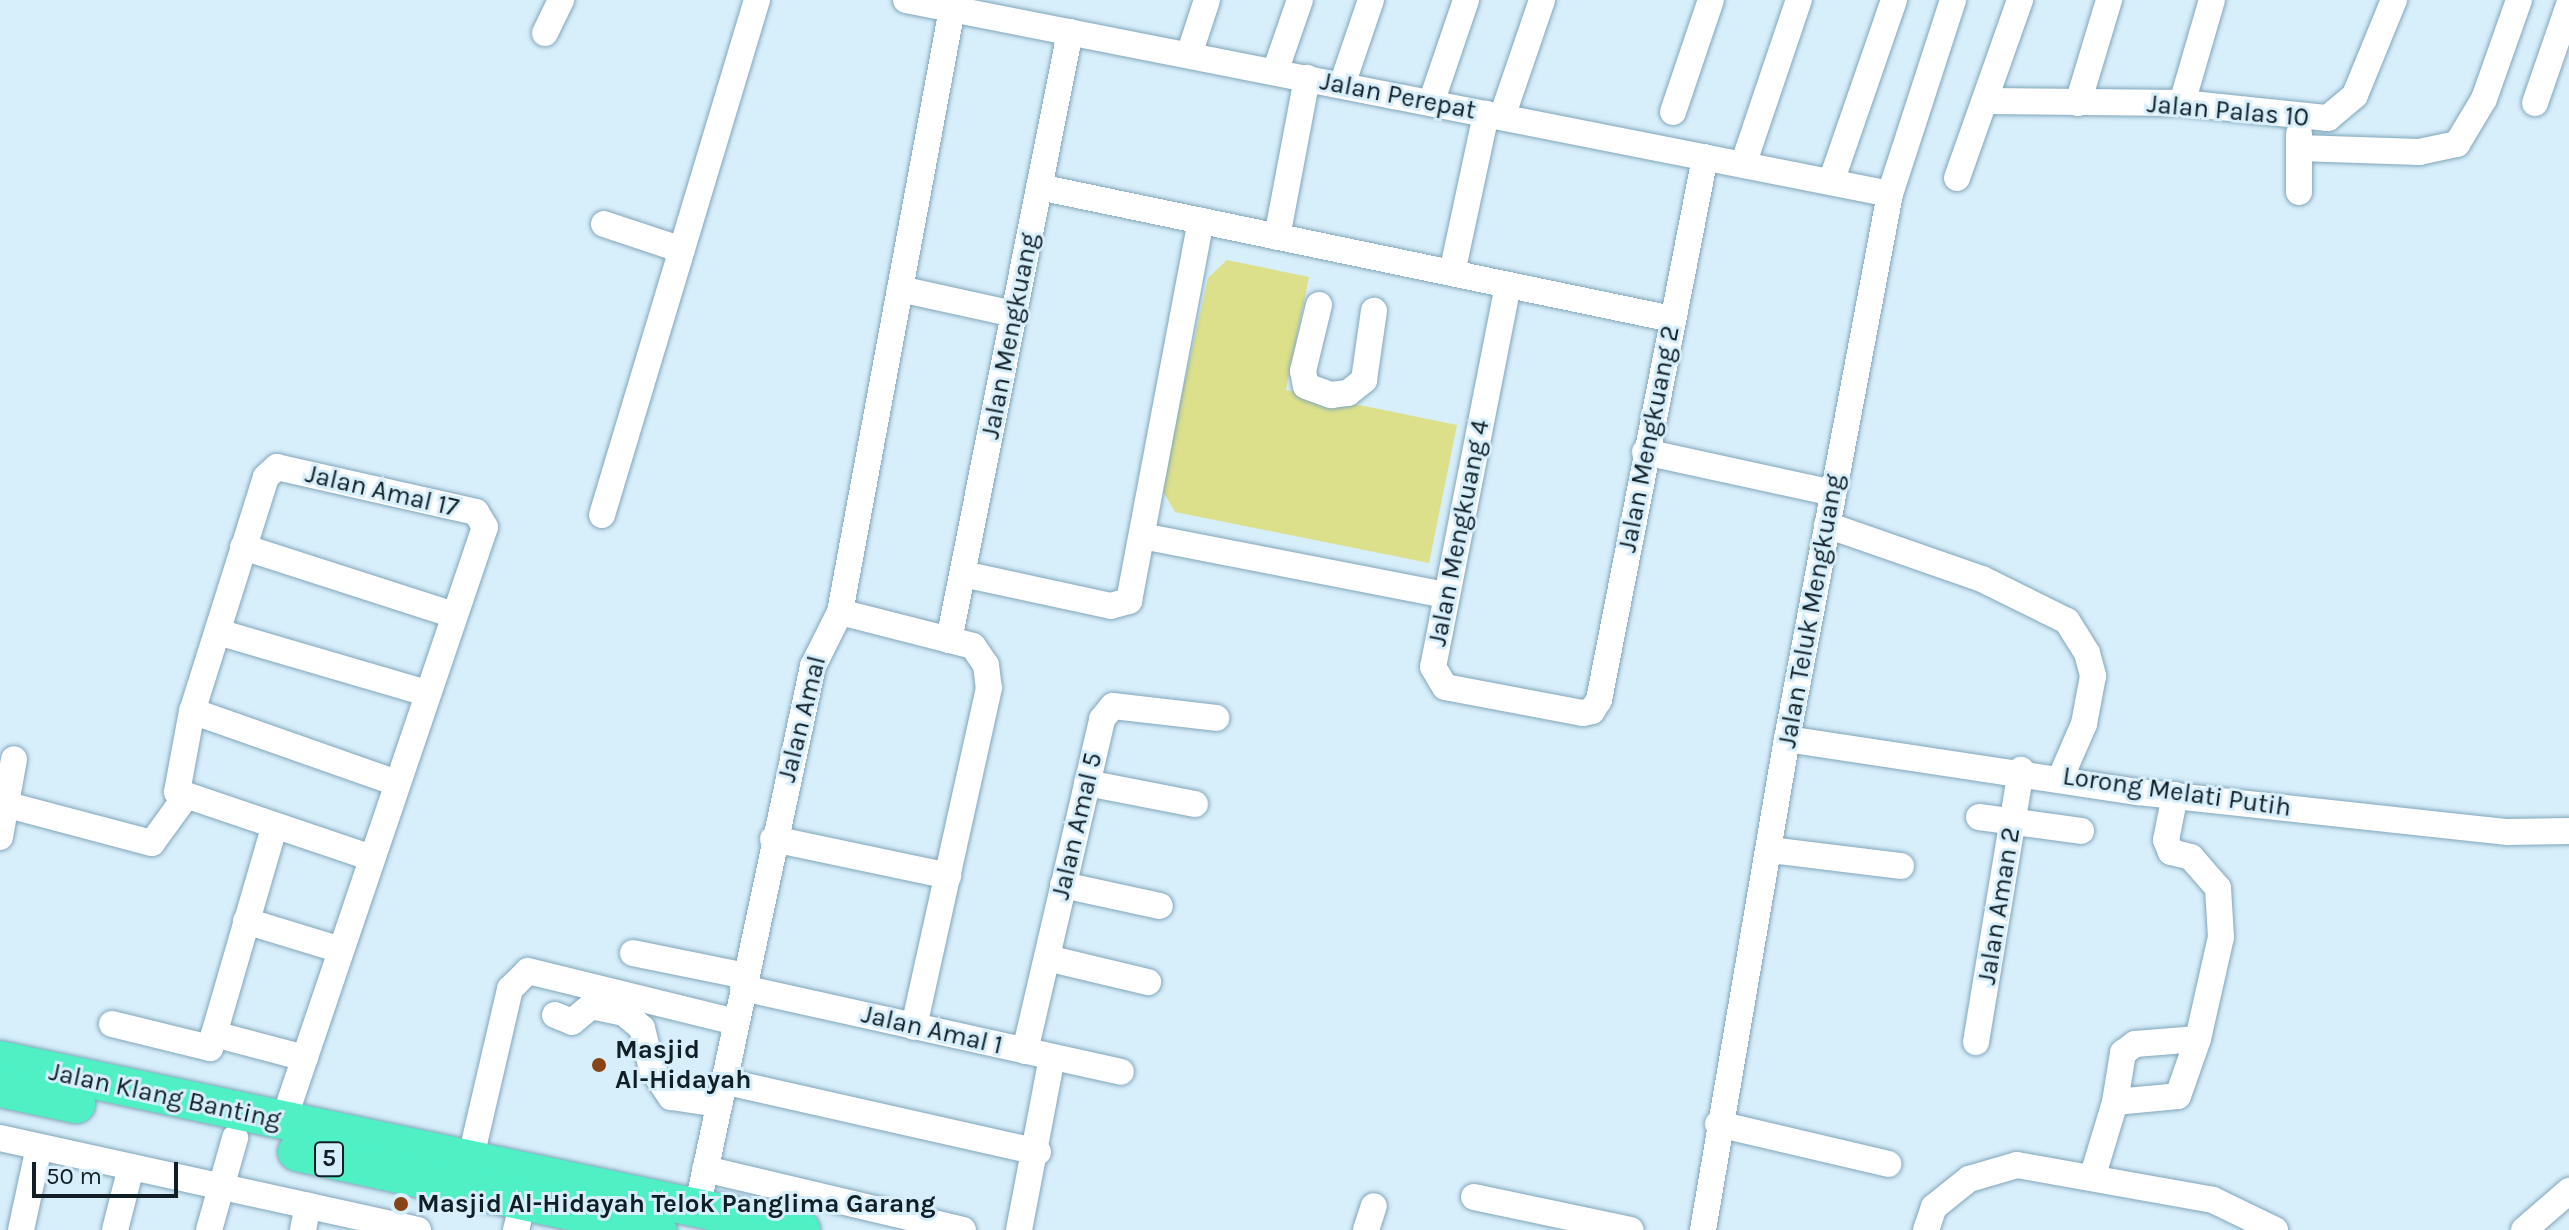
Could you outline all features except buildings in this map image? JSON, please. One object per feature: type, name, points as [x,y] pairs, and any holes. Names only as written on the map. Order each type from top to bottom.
[{"type":"highway","name":"Jalan Klang Banting","points":[[0,1060],[801,1230]]},
{"type":"highway","name":"Jalan Klang Banting","points":[[0,1088],[235,1138],[520,1216],[658,1230]]},
{"type":"street","points":[[545,33],[561,0]]},
{"type":"street","points":[[602,515],[757,0]]},
{"type":"street","name":"Jalan Perepat","points":[[906,0],[1890,194]]},
{"type":"street","points":[[1189,55],[1207,0]]},
{"type":"street","points":[[1275,72],[1300,0]]},
{"type":"street","points":[[1342,85],[1371,0]]},
{"type":"street","points":[[1431,103],[1466,0]]},
{"type":"street","points":[[1452,273],[1494,115],[1542,0]]},
{"type":"street","points":[[1673,112],[1711,0]]},
{"type":"street","points":[[1743,165],[1799,0]]},
{"type":"street","points":[[1831,182],[1894,0]]},
{"type":"street","name":"Jalan Teluk Mengkuang","points":[[1703,1230],[1718,1124],[1770,850],[1787,739],[1890,194],[1953,0]]},
{"type":"street","points":[[1957,178],[1988,101],[2020,0]]},
{"type":"street","points":[[2078,103],[2109,0]]},
{"type":"street","points":[[2182,103],[2212,0]]},
{"type":"street","name":"Jalan Palas 10","points":[[1988,101],[2182,103],[2298,119],[2328,118],[2350,102],[2394,0]]},
{"type":"street","points":[[2299,148],[2419,152],[2457,144],[2484,99],[2519,0]]},
{"type":"street","points":[[2535,103],[2569,5],[2552,0]]},
{"type":"street","name":"Jalan Amal","points":[[697,1209],[773,839],[813,666],[840,612],[952,9]]},
{"type":"street","name":"Jalan Mengkuang","points":[[949,640],[1070,32]]},
{"type":"street","points":[[1277,237],[1307,78]]},
{"type":"street","points":[[2298,119],[2299,192]]},
{"type":"street","name":"Jalan Mengkuang 2","points":[[1583,713],[1592,711],[1599,700],[1705,157]]},
{"type":"street","points":[[1039,187],[1672,319]]},
{"type":"street","points":[[963,574],[1121,607],[1129,601],[1201,221]]},
{"type":"street","points":[[604,224],[682,250]]},
{"type":"street","name":"Jalan Mengkuang 4","points":[[1508,285],[1433,667],[1445,687],[1583,713]]},
{"type":"street","points":[[900,289],[1014,314]]},
{"type":"street","points":[[1319,305],[1303,371],[1306,386],[1331,395],[1348,393],[1364,380],[1374,311]]},
{"type":"street","points":[[1645,452],[1833,493]]},
{"type":"street","name":"Jalan Amal 17","points":[[243,547],[266,477],[277,467],[476,512],[484,519],[454,615]]},
{"type":"street","points":[[1827,525],[1982,579],[2067,621],[2087,653],[2093,676],[2084,724],[2061,777]]},
{"type":"street","points":[[1142,536],[1445,595]]},
{"type":"street","points":[[283,1122],[454,615],[243,547],[192,711],[177,792],[372,858]]},
{"type":"street","points":[[840,612],[973,646],[986,665],[989,688],[914,1027]]},
{"type":"street","points":[[218,632],[427,693]]},
{"type":"street","name":"Jalan Amal 5","points":[[1025,1051],[1102,719],[1113,706],[1216,718]]},
{"type":"street","points":[[192,711],[397,783]]},
{"type":"street","name":"Lorong Melati Putih","points":[[1787,739],[2021,770],[2175,795],[2508,832],[2569,831]]},
{"type":"street","points":[[0,837],[14,759]]},
{"type":"street","name":"Jalan Aman 2","points":[[1976,1042],[2021,770]]},
{"type":"street","points":[[1087,783],[1195,804]]},
{"type":"street","points":[[2115,1102],[2178,1096],[2198,1039],[2221,937],[2218,888],[2191,857],[2171,852],[2166,840],[2175,795]]},
{"type":"street","points":[[8,805],[152,843],[186,796]]},
{"type":"street","points":[[1979,817],[2081,831]]},
{"type":"street","points":[[112,1024],[210,1048],[274,827]]},
{"type":"street","points":[[773,839],[948,876]]},
{"type":"street","points":[[1770,850],[1901,866]]},
{"type":"street","points":[[1063,885],[1160,906]]},
{"type":"street","points":[[246,921],[341,950]]},
{"type":"street","name":"Jalan Amal 1","points":[[633,953],[914,1027],[1121,1072]]},
{"type":"street","points":[[1047,958],[1148,982]]},
{"type":"street","points":[[470,1161],[510,989],[528,971],[736,1022]]},
{"type":"street","points":[[555,1015],[572,1022],[591,1006],[624,1013],[642,1028],[652,1069],[671,1097],[721,1092],[1038,1152]]},
{"type":"street","points":[[214,1034],[305,1058]]},
{"type":"street","points":[[2093,1175],[2115,1102],[2123,1053],[2135,1044],[2198,1039]]},
{"type":"street","points":[[1019,1230],[1038,1152],[1052,1057]]},
{"type":"street","points":[[1718,1124],[1888,1164]]},
{"type":"street","points":[[0,1138],[220,1186],[305,1218],[418,1230]]},
{"type":"street","points":[[209,1230],[235,1138]]},
{"type":"street","points":[[21,1230],[39,1147]]},
{"type":"street","points":[[1926,1230],[1934,1207],[1969,1179],[2017,1165],[2093,1175],[2213,1200],[2275,1230]]},
{"type":"street","points":[[115,1230],[131,1167]]},
{"type":"street","points":[[705,1169],[963,1230]]},
{"type":"street","points":[[2524,1230],[2569,1191]]},
{"type":"street","points":[[1474,1197],[1631,1230]]},
{"type":"green space","points":[[1227,260],[1309,277],[1286,390],[1457,425],[1429,563],[1175,512],[1161,488],[1208,278]]},
{"type":"place","name":"Masjid Al-Hidayah","points":[[599,1065]]},
{"type":"place","name":"Masjid Al-Hidayah Telok Panglima Garang","points":[[401,1204]]}]
